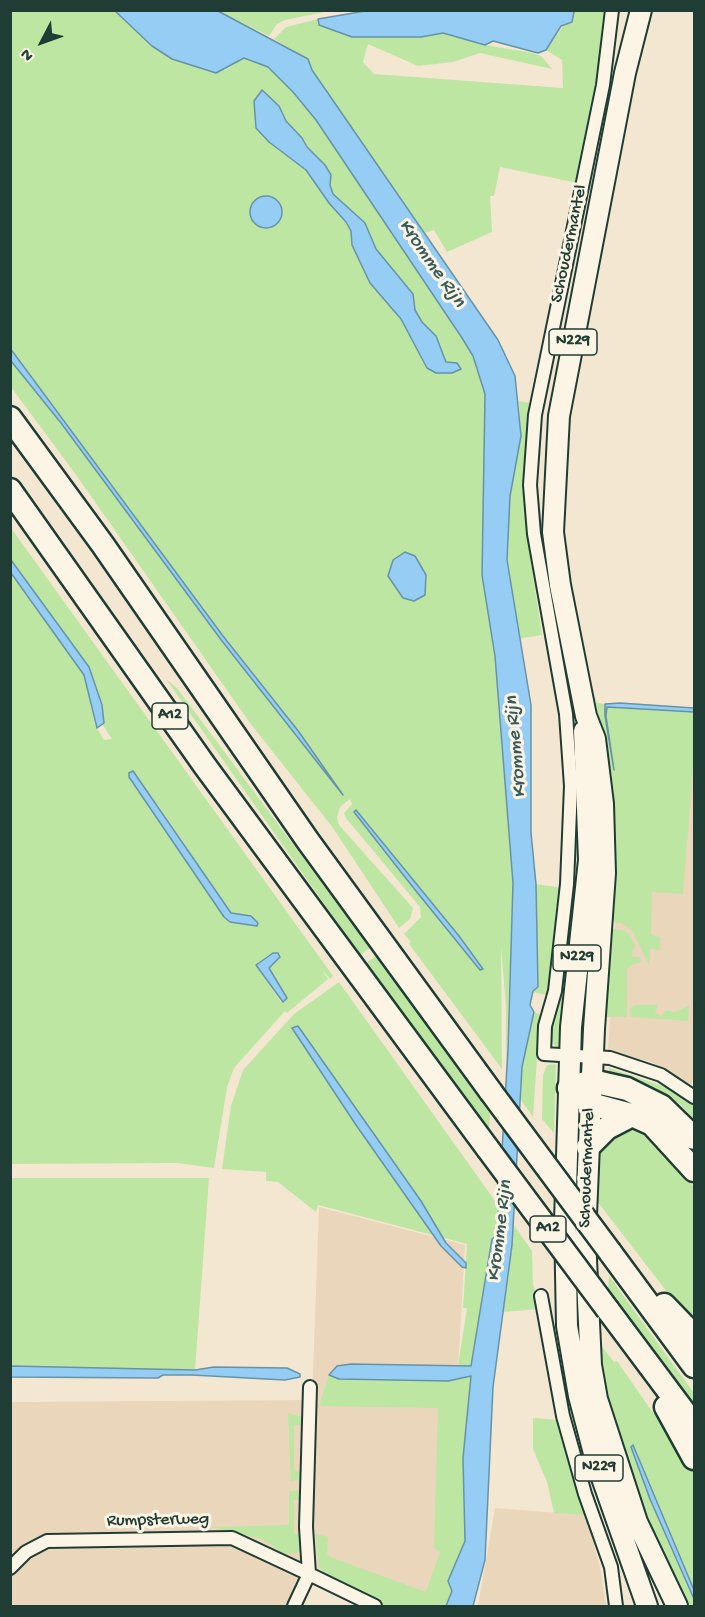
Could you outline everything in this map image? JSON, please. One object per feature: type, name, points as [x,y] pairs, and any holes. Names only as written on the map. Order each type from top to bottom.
[{"type":"highway","name":"A12","points":[[10,418],[103,545],[231,734],[383,945],[694,1366]]},
{"type":"highway","name":"A12","points":[[10,490],[205,766],[352,968],[694,1425]]},
{"type":"highway","points":[[569,1088],[592,1081],[645,1096],[675,1117],[694,1138]]},
{"type":"highway","points":[[569,1088],[591,1104],[632,1115],[651,1124],[662,1132],[694,1170]]},
{"type":"highway","points":[[588,1147],[607,1128],[632,1115]]},
{"type":"highway","name":"A12","points":[[609,1252],[694,1336]]},
{"type":"highway","name":"A12","points":[[627,1335],[694,1458]]},
{"type":"main road","name":"Schoudermantel","points":[[625,73],[628,10]]},
{"type":"main road","name":"Schoudermantel","points":[[641,10],[625,73],[559,416],[545,548],[586,716],[595,739],[602,793],[605,873],[599,925],[585,1238],[588,1323],[597,1399],[636,1522],[671,1605]]},
{"type":"main road","name":"Schoudermantel","points":[[586,716],[583,743],[589,860],[574,986],[569,1088],[565,1221],[567,1326],[579,1396],[596,1461],[647,1606]]},
{"type":"street","name":"Schoudermantel","points":[[571,1056],[544,1054],[545,1026],[555,991],[565,896],[571,830],[571,786],[566,714],[545,548],[530,486],[535,415],[603,85],[612,10]]},
{"type":"street","points":[[571,1056],[610,1058],[661,1075],[694,1097]]},
{"type":"street","points":[[541,1296],[563,1416],[585,1494],[611,1567],[616,1606]]},
{"type":"street","points":[[294,1606],[309,1574],[306,1527],[310,1387]]},
{"type":"street","name":"Rumpsterweg","points":[[10,1568],[26,1552],[47,1541],[232,1538],[375,1606]]},
{"type":"shaded area","points":[[694,710],[694,1080],[690,1085],[652,1062],[608,1052],[616,905]]},
{"type":"shaded area","points":[[319,1207],[465,1245],[448,1551],[426,1606],[328,1566],[297,1581],[294,1606],[11,1606],[10,1402],[312,1400]]},
{"type":"shaded area","points":[[495,1508],[586,1515],[601,1572],[606,1606],[478,1606]]},
{"type":"green space","points":[[11,11],[115,11],[152,46],[175,59],[225,70],[244,58],[268,67],[294,92],[316,120],[473,356],[485,394],[482,575],[495,656],[513,883],[506,1074],[506,1006],[501,946],[502,1069],[409,944],[411,942],[404,934],[421,917],[420,907],[346,818],[344,813],[352,804],[350,799],[340,807],[337,817],[339,825],[413,908],[410,919],[399,928],[333,828],[250,723],[74,472],[11,387],[11,361],[61,423],[222,641],[343,795],[299,732],[223,636],[11,348]],"holes":[[[279,106],[286,121],[325,165],[333,194],[365,223],[376,249],[412,294],[415,310],[422,322],[436,337],[446,362],[427,368],[401,319],[370,283],[352,245],[351,231],[346,222],[329,203],[306,170],[269,142]],[[356,811],[459,936],[482,970],[354,812]]]},
{"type":"green space","points":[[218,11],[330,11],[285,20],[277,24],[269,36]]},
{"type":"green space","points":[[574,11],[604,11],[595,91],[578,183],[500,167],[494,196],[490,196],[492,232],[447,252],[434,230],[425,233],[312,70],[308,59],[274,39],[286,27],[318,19],[319,25],[352,37],[421,37],[443,33],[455,35],[485,45],[533,53],[541,56],[552,69],[480,53],[453,62],[418,66],[368,44],[363,62],[374,74],[563,88],[562,60],[546,50]]},
{"type":"green space","points":[[519,401],[535,404],[526,486],[526,530],[542,635],[518,639],[509,582],[507,539],[510,496],[521,436]]},
{"type":"green space","points":[[11,528],[333,976],[330,979],[322,970],[328,979],[287,1013],[285,1011],[234,1068],[227,1087],[214,1168],[178,1163],[11,1164],[10,573],[84,675],[95,725],[104,740],[112,739],[102,724],[102,705],[89,667],[11,560]],"holes":[[[128,775],[158,805],[231,913],[251,916],[258,926],[230,922],[224,917]],[[273,953],[269,968],[287,998],[281,1002],[256,965]]]},
{"type":"green space","points":[[166,679],[177,688],[370,948],[360,955]]},
{"type":"green space","points":[[594,692],[597,703],[605,704],[605,714],[607,707],[694,712],[694,754],[683,894],[652,892],[651,935],[660,937],[660,950],[650,949],[649,965],[632,930],[621,923],[610,922],[605,757]]},
{"type":"green space","points":[[577,786],[574,860],[558,1048],[548,1039]]},
{"type":"green space","points":[[536,884],[563,888],[559,906],[556,906],[552,974],[547,995],[533,992],[538,986]]},
{"type":"green space","points":[[610,929],[623,930],[630,935],[635,945],[631,956],[640,957],[641,962],[629,966],[627,970],[627,1017],[605,1017]]},
{"type":"green space","points":[[376,956],[490,1114],[489,1129],[366,963]]},
{"type":"green space","points":[[339,982],[498,1205],[497,1235],[492,1240],[471,1366],[458,1366],[467,1308],[463,1308],[467,1244],[318,1205],[316,1212],[278,1182],[266,1181],[266,1172],[222,1169],[231,1106],[243,1070],[294,1014]]},
{"type":"green space","points":[[635,1005],[658,1005],[655,1012],[661,1017],[666,1010],[674,1012],[689,1006],[688,1021],[631,1017],[630,1008]]},
{"type":"green space","points":[[534,1012],[544,1016],[537,1059],[533,1117],[521,1100],[522,1067]]},
{"type":"green space","points":[[556,1064],[554,1133],[542,1119],[543,1075],[547,1065]]},
{"type":"green space","points":[[609,1068],[671,1089],[694,1102],[694,1119],[681,1105],[650,1086],[609,1071]]},
{"type":"green space","points":[[623,1129],[639,1129],[659,1143],[694,1187],[694,1327],[597,1201],[600,1148]]},
{"type":"green space","points":[[11,1178],[209,1178],[195,1370],[11,1366]]},
{"type":"green space","points":[[513,1224],[532,1251],[533,1285],[541,1309],[503,1312]]},
{"type":"green space","points":[[609,1276],[694,1393],[694,1404],[608,1290]]},
{"type":"green space","points":[[596,1339],[614,1362],[617,1361],[694,1472],[694,1606],[684,1606],[648,1529],[606,1405]]},
{"type":"green space","points":[[329,1375],[339,1379],[448,1381],[471,1375],[463,1458],[465,1541],[449,1581],[452,1591],[446,1606],[382,1606],[329,1579],[319,1567],[316,1534],[328,1537],[327,1554],[330,1557],[426,1592],[440,1552],[434,1548],[438,1408],[319,1406]]},
{"type":"green space","points":[[288,1413],[302,1417],[303,1425],[294,1425],[294,1471],[302,1472],[302,1479],[291,1481]]},
{"type":"green space","points":[[533,1418],[559,1420],[586,1515],[554,1513],[547,1482],[533,1449]]},
{"type":"green space","points":[[298,1490],[302,1499],[294,1500],[294,1534],[302,1535],[303,1544],[297,1553],[281,1554],[277,1548],[259,1538],[212,1527],[289,1525],[289,1491]]},
{"type":"water","points":[[371,10],[574,10],[574,12],[572,22],[561,26],[546,50],[538,53],[493,41],[485,45],[443,33],[421,37],[352,37],[319,25],[318,19]]},
{"type":"water","name":"Kromme Rijn","points":[[115,11],[218,11],[308,59],[312,70],[498,340],[515,376],[521,436],[510,496],[507,560],[531,705],[531,833],[536,884],[538,987],[533,991],[530,1005],[534,1012],[522,1067],[512,1245],[493,1387],[485,1560],[473,1606],[446,1606],[452,1591],[448,1581],[465,1541],[463,1458],[471,1376],[448,1381],[339,1379],[329,1375],[337,1366],[351,1364],[471,1366],[492,1239],[497,1235],[508,1049],[513,883],[495,656],[482,575],[485,394],[473,356],[462,338],[316,120],[293,92],[268,67],[244,58],[216,73],[172,59],[152,46]]},
{"type":"water","points":[[262,90],[279,106],[286,121],[325,165],[331,175],[330,185],[333,194],[365,223],[376,249],[413,294],[415,310],[422,322],[436,336],[446,362],[457,363],[461,369],[452,373],[436,373],[427,368],[401,319],[370,283],[352,245],[351,231],[346,222],[329,203],[306,170],[269,142],[256,128],[254,101]]},
{"type":"water","points":[[266,196],[277,201],[282,212],[277,223],[266,228],[255,223],[250,212],[255,201]]},
{"type":"water","points":[[10,348],[223,636],[299,732],[343,795],[222,641],[61,423],[11,361]]},
{"type":"water","points":[[405,552],[415,556],[426,575],[425,595],[414,601],[403,598],[388,576],[393,560]]},
{"type":"water","points":[[11,560],[89,667],[102,705],[104,723],[97,728],[84,675],[11,573]]},
{"type":"water","points":[[605,704],[694,708],[694,712],[607,707],[606,716],[614,770],[605,716]]},
{"type":"water","points":[[133,771],[231,913],[251,916],[258,923],[257,926],[230,922],[224,917],[129,777],[129,773]]},
{"type":"water","points":[[356,810],[459,936],[483,969],[480,970],[412,886],[354,812]]},
{"type":"water","points":[[273,953],[278,953],[280,957],[269,968],[287,998],[283,1002],[256,965]]},
{"type":"water","points":[[298,1026],[421,1201],[446,1243],[466,1263],[466,1268],[462,1267],[441,1246],[356,1125],[292,1028]]},
{"type":"water","points":[[11,1366],[195,1370],[214,1367],[287,1368],[300,1374],[300,1377],[285,1380],[192,1375],[163,1375],[158,1378],[11,1377]]},
{"type":"water","points":[[633,1445],[694,1590],[694,1599],[650,1499],[631,1447]]}]
